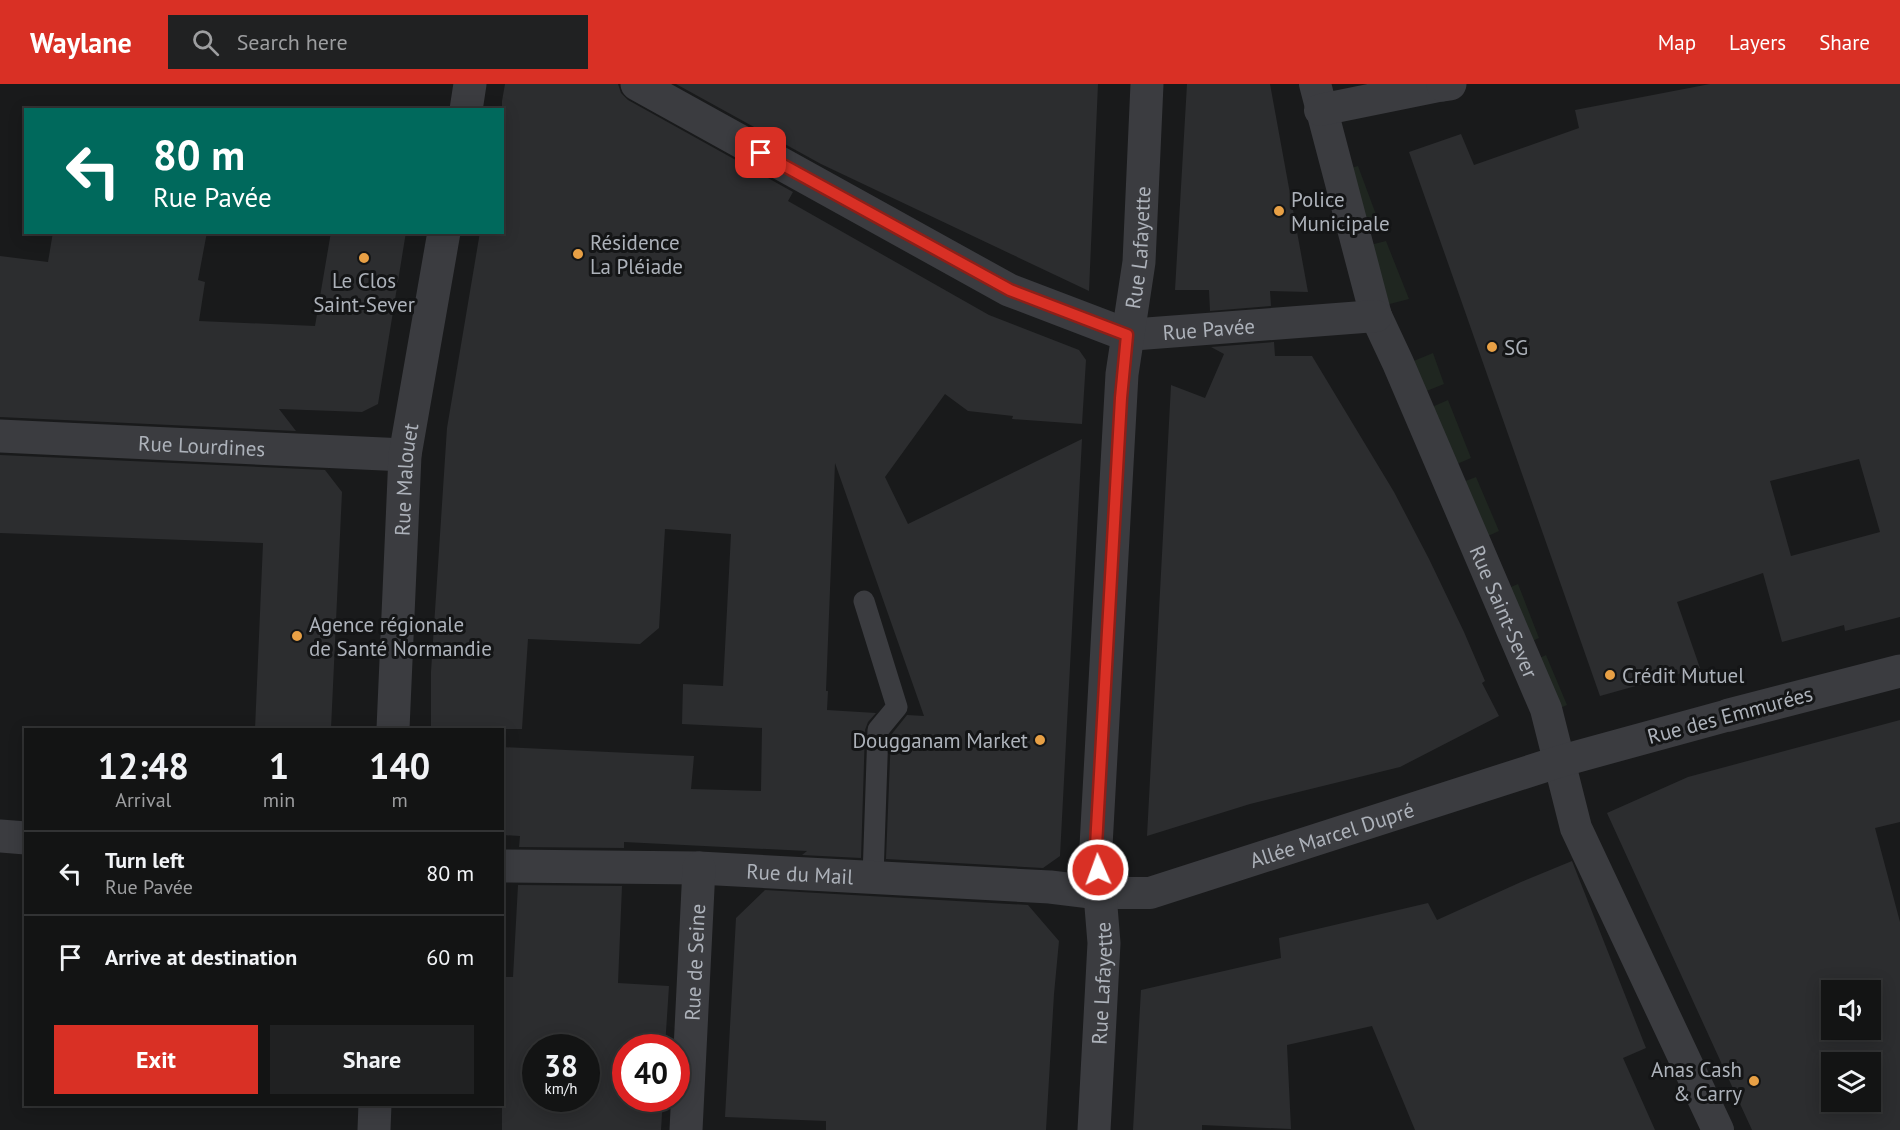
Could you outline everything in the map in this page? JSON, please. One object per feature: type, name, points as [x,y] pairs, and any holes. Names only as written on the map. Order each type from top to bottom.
[{"type":"street","points":[[466,108],[470,84]]},
{"type":"street","name":"Rue Pavée","points":[[637,84],[1010,290],[1127,335],[1376,316]]},
{"type":"street","name":"Rue Lafayette","points":[[1094,1130],[1104,943],[1096,846],[1122,386],[1127,335],[1139,262],[1147,84]]},
{"type":"street","points":[[1318,97],[1447,85]]},
{"type":"street","name":"Rue Saint-Sever","points":[[1318,97],[1376,316],[1546,709],[1561,761],[1576,828],[1718,1130]]},
{"type":"street","name":"Rue Malouet","points":[[393,728],[405,455],[444,234]]},
{"type":"street","name":"Rue Lourdines","points":[[0,436],[405,455]]},
{"type":"street","name":"Rue des Emmurées","points":[[1561,761],[1900,671]]},
{"type":"street","name":"Allée Marcel Dupré","points":[[1099,893],[1150,893],[1561,761]]},
{"type":"street","points":[[0,836],[24,838]]},
{"type":"street","name":"Rue du Mail","points":[[504,866],[699,868],[1050,887],[1099,893]]},
{"type":"street","name":"Rue de Seine","points":[[686,1130],[699,868]]},
{"type":"street","points":[[374,1130],[375,1106]]},
{"type":"lane","points":[[864,601],[897,707],[878,730],[873,877]]},
{"type":"shaded area","points":[[1358,166],[1378,220],[1343,228],[1334,173]]},
{"type":"shaded area","points":[[1386,241],[1409,299],[1359,312],[1346,251]]},
{"type":"shaded area","points":[[1433,353],[1444,384],[1399,402],[1387,372]]},
{"type":"shaded area","points":[[1448,400],[1471,458],[1434,474],[1407,418]]},
{"type":"shaded area","points":[[1476,477],[1499,531],[1466,546],[1442,490]]},
{"type":"shaded area","points":[[1518,584],[1539,638],[1512,650],[1490,596]]},
{"type":"shaded area","points":[[1546,655],[1567,705],[1542,716],[1521,667]]},
{"type":"building","points":[[505,84],[618,84],[621,93],[628,100],[793,192],[788,201],[989,315],[1079,350],[1086,360],[1082,424],[1012,419],[1013,416],[968,411],[945,394],[885,477],[908,524],[1082,439],[1060,856],[1043,868],[886,859],[891,735],[907,715],[924,716],[835,463],[827,710],[876,713],[868,722],[865,730],[861,858],[802,855],[807,851],[624,842],[624,848],[519,847],[520,836],[504,835],[504,747],[694,756],[691,789],[761,791],[762,728],[682,724],[683,684],[723,686],[731,534],[665,529],[659,628],[640,644],[528,639],[522,729],[431,728],[431,672],[447,428],[480,234],[504,234],[504,108],[502,108]]},
{"type":"building","points":[[676,84],[1098,84],[1089,291],[821,164]]},
{"type":"building","points":[[1187,84],[1270,84],[1308,292],[1270,291],[1271,306],[1210,311],[1209,290],[1175,290]]},
{"type":"building","points":[[1710,84],[1900,84],[1900,617],[1845,631],[1844,625],[1782,642],[1763,573],[1677,602],[1700,668],[1600,696],[1409,152],[1461,134],[1474,165],[1579,128],[1575,110]],"holes":[[[1859,459],[1880,532],[1791,556],[1770,481]]]},
{"type":"building","points":[[53,234],[207,234],[198,280],[205,282],[199,321],[315,326],[331,234],[406,234],[378,404],[362,412],[279,409],[296,431],[0,417],[0,256],[48,262]]},
{"type":"building","points":[[1274,342],[1275,356],[1312,356],[1394,492],[1464,632],[1485,681],[1482,683],[1499,716],[1400,767],[1250,804],[1147,836],[1171,385],[1205,398],[1224,354],[1211,347]]},
{"type":"building","name":"Agence régionale de Santé Normandie","points":[[0,455],[325,470],[342,492],[331,728],[255,728],[263,543],[0,533]]},
{"type":"building","points":[[1900,720],[1900,822],[1875,828],[1900,922],[1900,1130],[1752,1130],[1607,813],[1688,777]]},
{"type":"building","points":[[1572,861],[1646,1048],[1623,1058],[1655,1130],[1415,1130],[1372,1026],[1287,1045],[1291,1129],[1202,1125],[1202,1130],[1133,1130],[1141,990],[1281,958],[1279,938],[1428,903],[1437,920]]},
{"type":"building","points":[[518,885],[622,886],[618,983],[669,986],[666,1034],[612,1034],[612,1112],[662,1112],[661,1130],[502,1130],[502,1106],[504,1106],[504,977],[513,977]]},
{"type":"building","points":[[765,890],[1028,905],[1059,941],[1046,1130],[826,1130],[826,1121],[725,1117],[736,918]]},
{"type":"place","name":"Police Municipale","points":[[1279,211]]},
{"type":"place","name":"Résidence La Pléiade","points":[[578,254]]},
{"type":"place","name":"Le Clos Saint-Sever","points":[[364,258]]},
{"type":"place","name":"SG","points":[[1492,347]]},
{"type":"place","name":"Agence régionale de Santé Normandie","points":[[297,636]]},
{"type":"place","name":"Crédit Mutuel","points":[[1610,675]]},
{"type":"place","name":"Dougganam Market","points":[[1040,740]]},
{"type":"place","name":"Anas Cash & Carry","points":[[1754,1081]]},
{"type":"route","points":[[761,153],[1010,290],[1127,335],[1122,374],[1096,846],[1098,870]]}]
